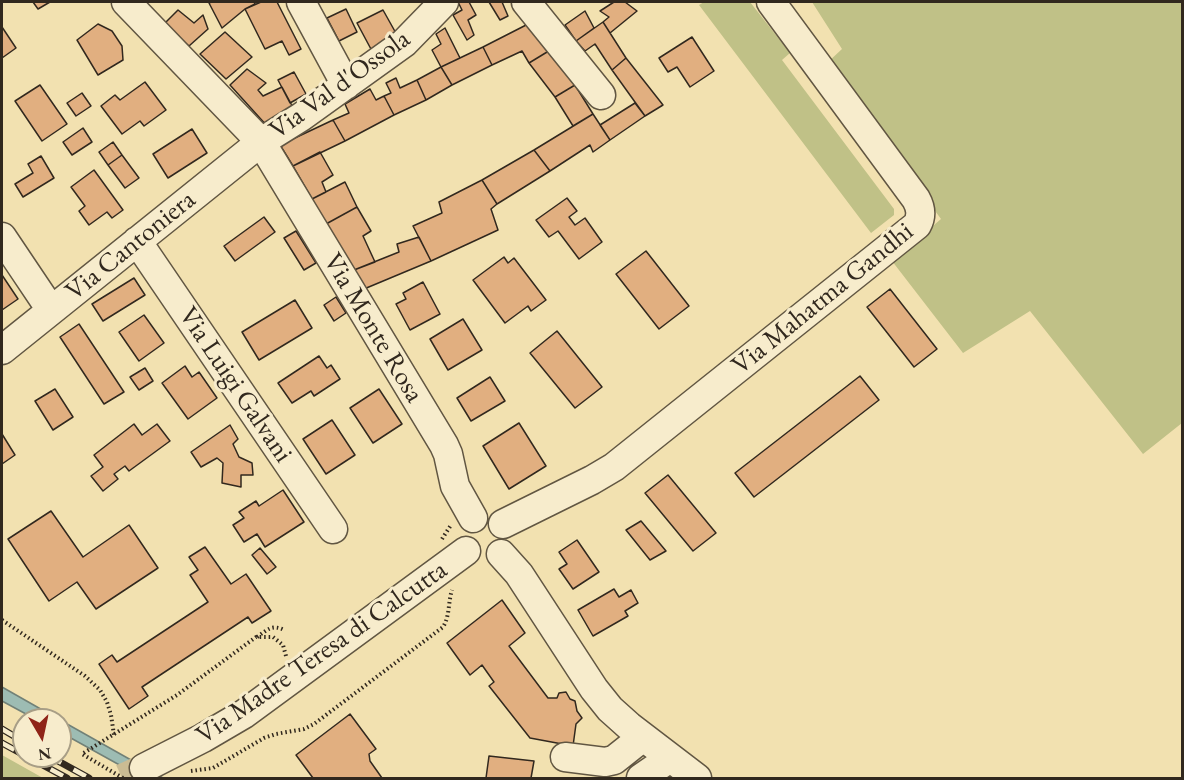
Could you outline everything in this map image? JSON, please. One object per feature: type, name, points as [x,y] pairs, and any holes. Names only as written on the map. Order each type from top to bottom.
[{"type":"street","name":"Via Monte Rosa","points":[[126,2],[261,142],[444,445],[455,486],[467,507]]},
{"type":"street","points":[[301,2],[346,85]]},
{"type":"street","name":"Via Val d'Ossola","points":[[261,142],[301,117],[404,43],[444,2]]},
{"type":"street","points":[[526,2],[601,94]]},
{"type":"street","name":"Via Mahatma Gandhi","points":[[503,524],[614,467],[917,225],[921,212],[920,205],[771,2]]},
{"type":"street","name":"Via Cantoniera","points":[[2,350],[261,142]]},
{"type":"street","points":[[2,237],[51,310]]},
{"type":"street","name":"Via Luigi Galvani","points":[[137,241],[333,529]]},
{"type":"street","points":[[467,507],[498,519],[503,524],[507,536],[505,549],[501,554],[494,558],[479,560],[472,557],[456,559],[463,545],[463,529],[468,523],[467,507]]},
{"type":"street","points":[[501,554],[519,574],[594,689],[610,709],[643,737],[676,770]]},
{"type":"street","name":"Via Madre Teresa di Calcutta","points":[[134,773],[244,714],[456,559]]},
{"type":"street","points":[[565,757],[604,762],[614,760],[643,737]]},
{"type":"street","points":[[641,778],[676,770]]},
{"type":"path","points":[[183,772],[213,768],[264,738],[304,729],[314,724],[443,627],[447,620],[456,559],[433,547],[454,520],[446,504],[467,507]]},
{"type":"path","points":[[2,620],[85,676],[100,690],[107,702],[114,735]]},
{"type":"path","points":[[134,773],[82,754],[177,695],[270,628],[277,627],[284,630]]},
{"type":"path","points":[[256,637],[273,637],[283,645],[286,659]]},
{"type":"green space","points":[[704,2],[750,2],[790,53],[782,60],[894,209],[894,215],[871,233],[699,5]]},
{"type":"green space","points":[[812,2],[1182,2],[1182,423],[1143,454],[1030,311],[963,353],[892,261],[941,219],[827,63],[842,49]]},
{"type":"green space","points":[[2,755],[12,761],[12,768],[25,768],[43,778],[2,778]]},
{"type":"water","points":[[2,687],[39,708],[15,708],[2,701]]},
{"type":"water","points":[[72,727],[163,778],[143,778],[72,739]]},
{"type":"building","points":[[33,2],[50,2],[38,9]]},
{"type":"building","points":[[254,2],[255,4],[245,9],[222,28],[209,3]]},
{"type":"building","points":[[261,2],[277,2],[301,49],[289,55],[282,41],[265,49],[245,9]]},
{"type":"building","points":[[458,2],[469,2],[476,15],[468,20],[474,35],[467,40],[453,15],[462,10]]},
{"type":"building","points":[[489,2],[502,2],[508,16],[500,20]]},
{"type":"building","points":[[614,2],[625,2],[637,11],[610,33],[603,22],[609,17],[600,11]]},
{"type":"building","points":[[346,9],[357,32],[339,41],[327,18]]},
{"type":"building","points":[[178,10],[194,23],[203,15],[208,29],[189,46],[163,25]]},
{"type":"building","points":[[383,10],[397,35],[372,51],[357,23]]},
{"type":"building","points":[[585,11],[594,28],[576,41],[565,25]]},
{"type":"building","points":[[532,22],[552,49],[529,63],[522,51],[492,65],[483,47]]},
{"type":"building","points":[[603,22],[626,58],[612,70],[595,44],[585,51],[576,41]]},
{"type":"building","points":[[98,24],[112,31],[122,46],[123,60],[98,75],[77,40]]},
{"type":"building","points":[[2,27],[16,48],[2,58]]},
{"type":"building","points":[[445,28],[460,58],[441,67],[432,50],[441,44],[436,34]]},
{"type":"building","points":[[225,32],[252,57],[226,79],[200,54]]},
{"type":"building","points":[[692,37],[714,71],[690,87],[677,67],[668,72],[659,58]]},
{"type":"building","points":[[483,47],[492,65],[452,85],[441,67]]},
{"type":"building","points":[[552,49],[575,85],[555,97],[529,63]]},
{"type":"building","points":[[626,58],[663,105],[645,116],[612,70]]},
{"type":"building","points":[[441,67],[452,85],[426,100],[417,80]]},
{"type":"building","points":[[247,69],[266,83],[258,90],[263,96],[282,87],[296,113],[268,127],[230,85]]},
{"type":"building","points":[[294,72],[306,94],[290,103],[278,80]]},
{"type":"building","points":[[396,78],[400,88],[417,80],[426,100],[394,115],[384,96],[391,93],[386,83]]},
{"type":"building","points":[[145,82],[166,110],[144,126],[140,121],[122,134],[101,106],[115,95],[120,100]]},
{"type":"building","points":[[40,85],[67,124],[42,141],[15,101]]},
{"type":"building","points":[[575,85],[593,114],[573,126],[555,97]]},
{"type":"building","points":[[370,89],[376,100],[384,96],[394,115],[345,141],[333,120],[349,113],[345,104]]},
{"type":"building","points":[[82,93],[91,106],[76,116],[67,103]]},
{"type":"building","points":[[635,103],[645,116],[610,140],[600,125]]},
{"type":"building","points":[[593,114],[610,140],[593,152],[590,145],[550,171],[534,150]]},
{"type":"building","points":[[333,120],[345,141],[293,166],[280,145]]},
{"type":"building","points":[[83,128],[92,142],[72,155],[63,142]]},
{"type":"building","points":[[192,129],[207,153],[168,178],[153,154]]},
{"type":"building","points":[[113,142],[122,155],[108,165],[99,152]]},
{"type":"building","points":[[534,150],[550,171],[497,204],[482,180]]},
{"type":"building","points":[[320,152],[333,175],[322,182],[326,192],[312,199],[293,166]]},
{"type":"building","points":[[122,155],[139,178],[125,188],[108,165]]},
{"type":"building","points":[[41,156],[54,178],[23,197],[15,184],[33,173],[28,164]]},
{"type":"building","points":[[94,170],[123,210],[112,218],[107,212],[89,225],[79,211],[85,206],[71,187]]},
{"type":"building","points":[[482,180],[497,204],[491,209],[498,230],[431,261],[413,226],[442,213],[439,202]]},
{"type":"building","points":[[345,182],[357,207],[326,224],[312,199]]},
{"type":"building","points":[[567,198],[577,211],[569,217],[575,225],[585,218],[602,242],[579,259],[558,231],[549,237],[536,220]]},
{"type":"building","points":[[357,207],[371,231],[363,236],[375,262],[354,270],[326,224]]},
{"type":"building","points":[[264,217],[275,232],[235,261],[224,246]]},
{"type":"building","points":[[296,231],[316,263],[304,270],[284,238]]},
{"type":"building","points":[[419,237],[431,261],[364,289],[354,270],[399,252],[397,244]]},
{"type":"building","points":[[646,251],[689,306],[659,329],[616,274]]},
{"type":"building","points":[[504,257],[508,263],[514,258],[546,300],[531,311],[528,306],[505,323],[473,280]]},
{"type":"building","points":[[2,275],[18,299],[2,310]]},
{"type":"building","points":[[134,278],[145,295],[103,321],[92,304]]},
{"type":"building","points":[[423,282],[440,314],[410,330],[396,304],[406,299],[403,293]]},
{"type":"building","points":[[890,289],[937,349],[914,367],[867,307]]},
{"type":"building","points":[[336,297],[346,313],[334,321],[324,305]]},
{"type":"building","points":[[295,300],[312,328],[259,360],[242,332]]},
{"type":"building","points":[[144,315],[164,343],[139,361],[119,332]]},
{"type":"building","points":[[463,319],[482,350],[448,370],[430,339]]},
{"type":"building","points":[[79,324],[124,392],[104,404],[60,337]]},
{"type":"building","points":[[557,331],[602,387],[575,408],[530,353]]},
{"type":"building","points":[[319,356],[327,368],[331,365],[340,379],[314,396],[311,391],[292,403],[278,383]]},
{"type":"building","points":[[185,366],[192,377],[199,372],[217,398],[188,419],[162,383]]},
{"type":"building","points":[[145,368],[153,381],[139,390],[130,377]]},
{"type":"building","points":[[860,376],[879,400],[754,497],[735,473]]},
{"type":"building","points":[[490,377],[505,401],[471,421],[457,398]]},
{"type":"building","points":[[55,389],[73,417],[53,430],[35,401]]},
{"type":"building","points":[[379,389],[402,424],[373,443],[350,408]]},
{"type":"building","points":[[332,420],[355,455],[326,474],[303,439]]},
{"type":"building","points":[[519,423],[546,466],[509,489],[483,446]]},
{"type":"building","points":[[134,424],[142,435],[157,424],[170,441],[129,471],[125,466],[114,474],[118,479],[103,491],[91,476],[103,467],[94,455]]},
{"type":"building","points":[[230,425],[238,439],[233,444],[239,457],[252,463],[253,475],[241,475],[241,487],[222,483],[223,463],[217,458],[201,467],[191,452]]},
{"type":"building","points":[[2,434],[15,455],[2,464]]},
{"type":"building","points":[[668,475],[716,533],[693,551],[645,493]]},
{"type":"building","points":[[283,490],[304,522],[265,547],[257,534],[244,542],[233,525],[244,518],[239,512],[256,501],[259,506]]},
{"type":"building","points":[[51,511],[83,557],[129,525],[158,568],[96,609],[77,582],[49,601],[8,539]]},
{"type":"building","points":[[641,521],[666,551],[650,560],[626,530]]},
{"type":"building","points":[[577,540],[599,572],[573,589],[559,569],[567,564],[559,552]]},
{"type":"building","points":[[205,547],[231,584],[246,574],[271,611],[252,623],[248,617],[142,687],[148,696],[129,709],[99,664],[112,655],[117,662],[208,602],[190,575],[198,570],[189,557]]},
{"type":"building","points":[[260,548],[276,567],[267,574],[252,555]]},
{"type":"building","points":[[614,589],[619,597],[631,590],[638,603],[625,611],[628,616],[593,636],[578,610]]},
{"type":"building","points":[[502,600],[525,633],[509,646],[548,698],[557,698],[559,693],[566,692],[570,699],[575,701],[577,711],[582,718],[576,724],[573,746],[530,738],[489,686],[494,682],[482,665],[470,675],[447,643]]},
{"type":"building","points":[[350,714],[376,749],[369,754],[370,761],[382,778],[313,778],[296,755]]},
{"type":"building","points":[[489,756],[534,761],[531,778],[486,778]]},
{"type":"tunnel","points":[[122,778],[144,768]]},
{"type":"railway","points":[[2,729],[12,735]]},
{"type":"railway","points":[[2,743],[12,748]]},
{"type":"railway","points":[[48,768],[67,778]]},
{"type":"railway","points":[[71,768],[89,778]]}]
